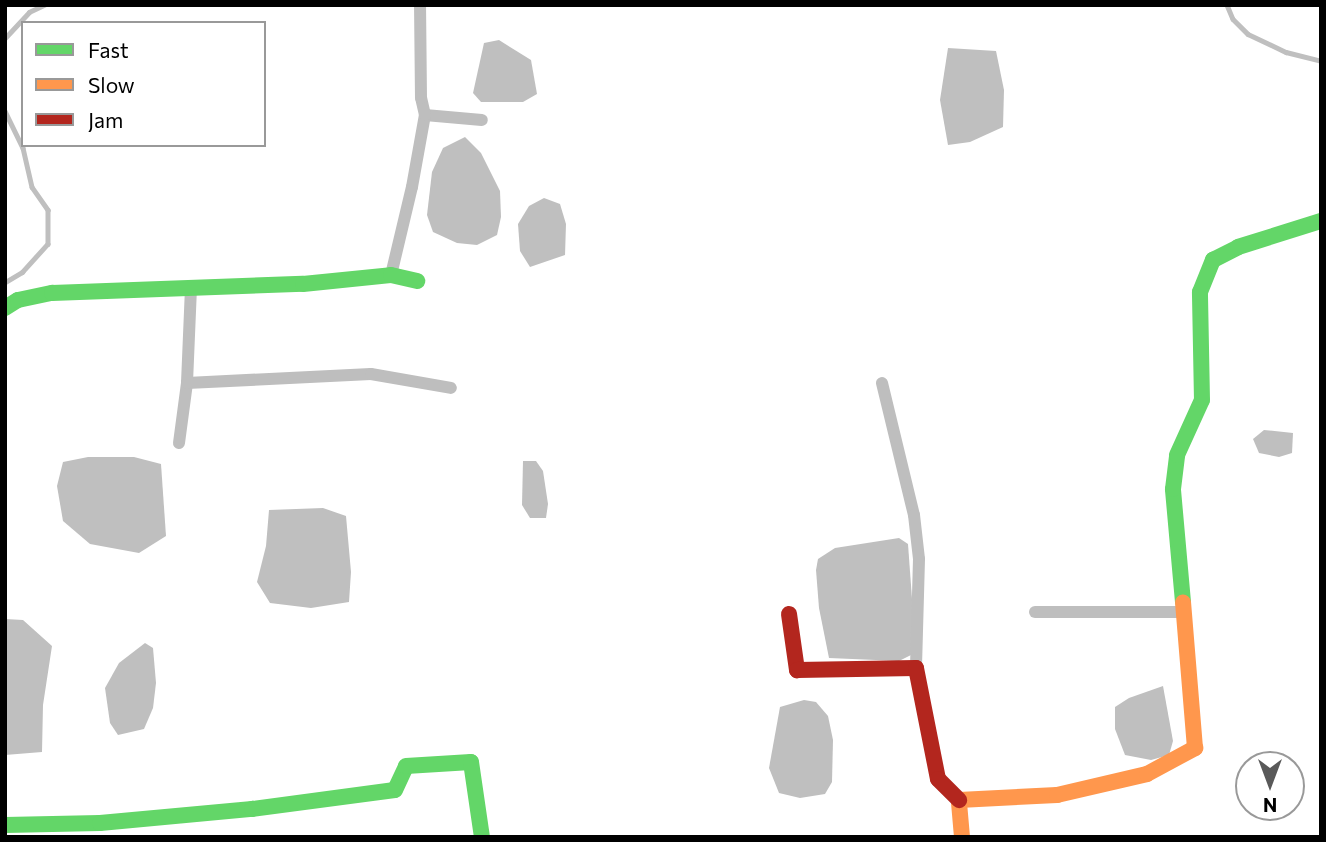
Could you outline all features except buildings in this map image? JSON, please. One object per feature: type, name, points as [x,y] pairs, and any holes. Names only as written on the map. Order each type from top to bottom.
[{"type":"street","points":[[391,275],[412,187],[425,115],[421,98],[420,5]]},
{"type":"street","points":[[425,115],[482,120]]},
{"type":"street","points":[[959,800],[1057,795],[1147,774],[1195,748],[1173,489],[1177,455],[1202,400],[1200,292],[1213,260],[1238,247],[1321,221]]},
{"type":"street","points":[[5,308],[18,300],[52,293],[303,284],[391,275],[417,281]]},
{"type":"street","points":[[178,443],[187,383],[191,288]]},
{"type":"street","points":[[187,383],[371,374],[451,388]]},
{"type":"street","points":[[882,383],[914,515],[919,559],[916,668],[938,779],[959,800],[962,837]]},
{"type":"street","points":[[1035,612],[1184,612]]},
{"type":"street","points":[[789,614],[797,670],[916,668]]},
{"type":"street","points":[[5,825],[100,823],[252,809],[396,790],[405,766],[471,762],[482,837]]},
{"type":"shaded area","points":[[499,40],[531,60],[537,94],[523,102],[481,102],[473,93],[484,43]]},
{"type":"shaded area","points":[[948,48],[996,51],[1004,90],[1003,127],[970,142],[948,145],[940,100]]},
{"type":"shaded area","points":[[465,137],[481,153],[500,191],[501,217],[497,235],[477,245],[457,243],[433,232],[427,215],[432,172],[443,148]]},
{"type":"shaded area","points":[[544,198],[560,204],[566,224],[565,255],[530,267],[520,251],[518,224],[529,206]]},
{"type":"shaded area","points":[[1264,430],[1293,433],[1292,453],[1279,457],[1259,453],[1253,439]]},
{"type":"shaded area","points":[[88,457],[134,457],[161,464],[166,536],[139,553],[90,544],[63,521],[57,486],[63,462]]},
{"type":"shaded area","points":[[523,461],[536,461],[543,471],[548,504],[546,518],[530,518],[522,505]]},
{"type":"shaded area","points":[[323,508],[346,516],[351,572],[349,602],[311,608],[270,603],[257,582],[266,546],[269,510]]},
{"type":"shaded area","points":[[899,538],[908,544],[915,640],[911,655],[899,661],[829,658],[819,608],[816,570],[818,559],[835,548]]},
{"type":"shaded area","points":[[5,619],[23,620],[52,646],[43,705],[42,752],[5,755]]},
{"type":"shaded area","points":[[145,643],[153,648],[156,683],[153,708],[144,729],[118,735],[110,723],[105,688],[119,663]]},
{"type":"shaded area","points":[[1163,686],[1173,741],[1169,755],[1151,760],[1125,755],[1115,729],[1115,707],[1129,698]]},
{"type":"shaded area","points":[[804,700],[816,702],[828,716],[833,740],[832,782],[825,794],[800,798],[779,793],[769,768],[780,707]]},
{"type":"waterway","points":[[5,38],[29,12],[44,5]]},
{"type":"waterway","points":[[1227,5],[1233,19],[1248,34],[1286,52],[1321,61]]},
{"type":"waterway","points":[[5,111],[21,144]]},
{"type":"waterway","points":[[5,283],[23,272],[48,244],[48,210],[32,187],[23,147]]},
{"type":"traffic: fast","points":[[1183,602],[1173,489],[1177,455],[1202,400],[1200,292],[1213,260],[1238,247],[1321,221]]},
{"type":"traffic: fast","points":[[5,308],[18,300],[52,293],[303,284],[391,275],[417,281]]},
{"type":"traffic: fast","points":[[5,825],[100,823],[252,809],[395,790],[406,766],[471,762],[482,837]]},
{"type":"traffic: slow","points":[[962,837],[959,800],[1057,795],[1147,774],[1195,748],[1183,602]]},
{"type":"traffic: jam","points":[[789,614],[797,670],[916,668],[938,779],[959,800]]}]
